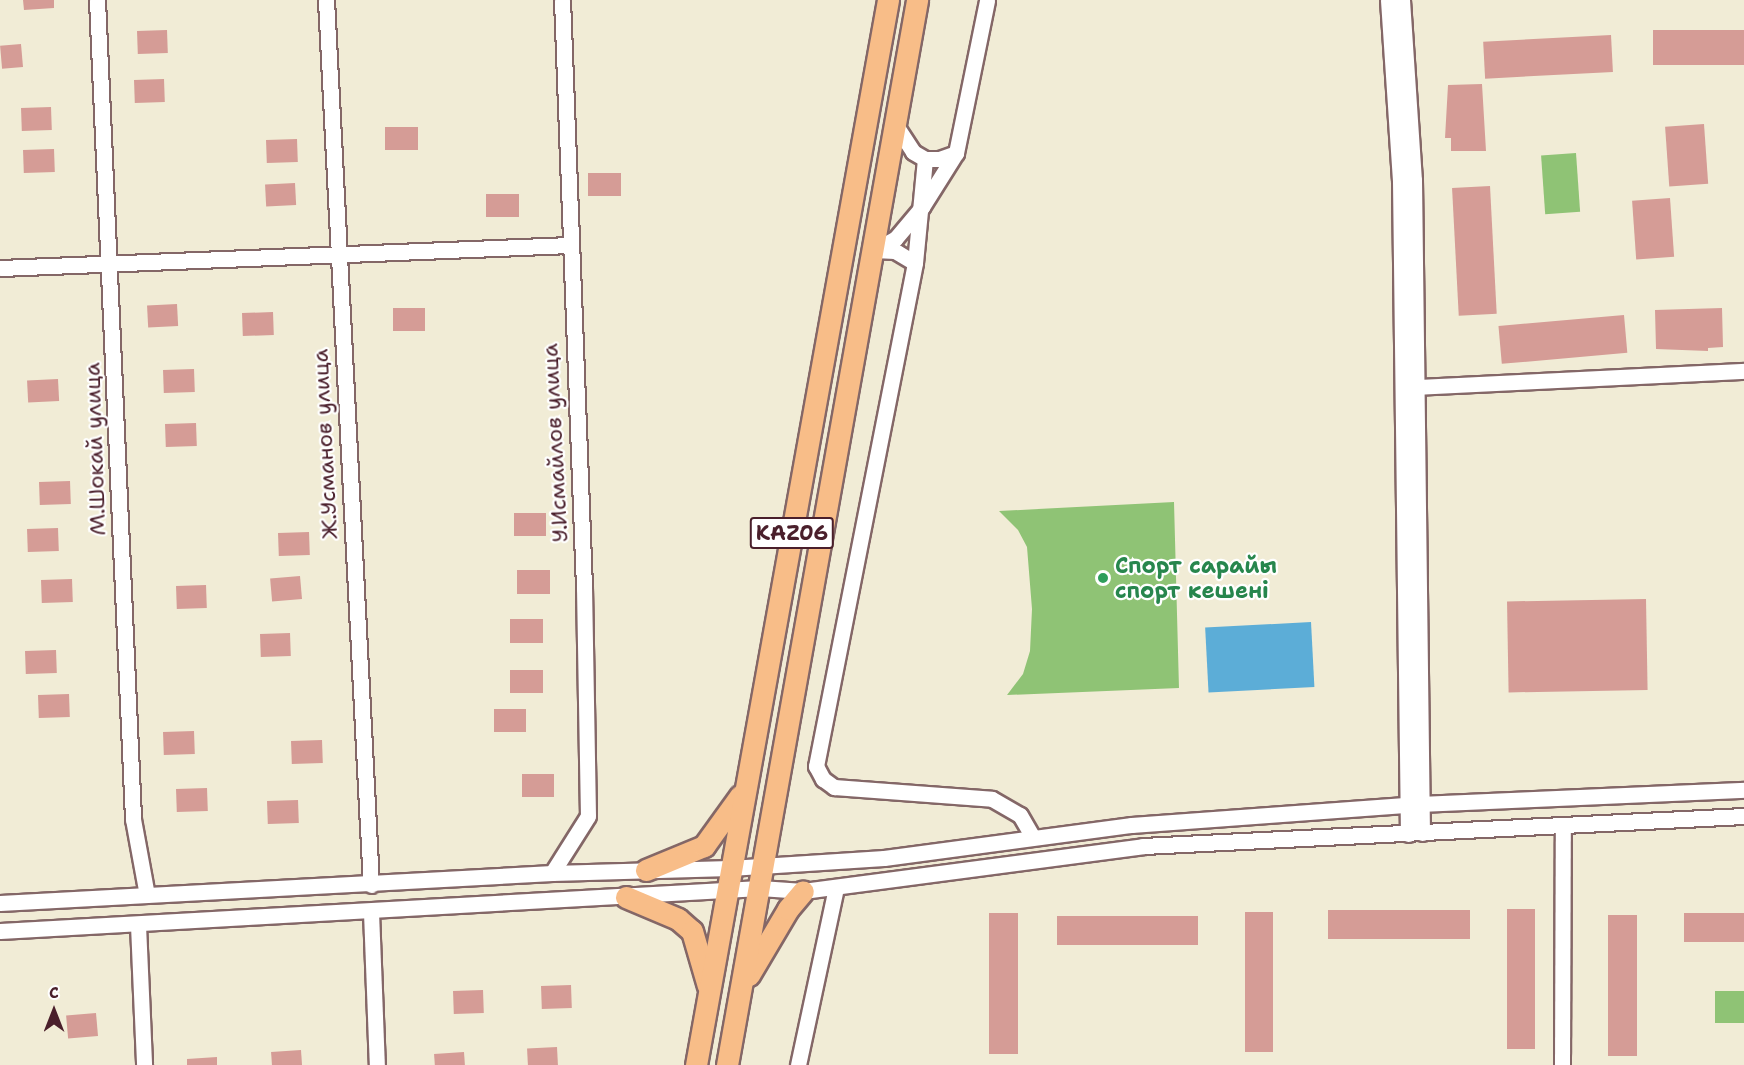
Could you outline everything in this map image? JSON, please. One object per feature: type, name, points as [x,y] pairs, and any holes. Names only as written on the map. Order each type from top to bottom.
[{"type":"highway","name":"KАZ06","points":[[696,1065],[888,0]]},
{"type":"highway","name":"KАZ06","points":[[727,1065],[764,866],[820,528],[874,250],[916,0]]},
{"type":"highway","points":[[794,523],[820,528]]},
{"type":"highway","points":[[645,870],[704,846],[747,786]]},
{"type":"highway","points":[[740,992],[788,909],[803,891]]},
{"type":"highway","points":[[626,897],[678,919],[692,931],[710,992]]},
{"type":"street","name":"М.Шокай улица","points":[[97,0],[132,819],[147,895]]},
{"type":"street","name":"Ж.Усманов улица","points":[[326,0],[337,253],[371,885]]},
{"type":"street","name":"У.Исмайлов улица","points":[[552,873],[588,816],[584,588],[569,245],[562,0]]},
{"type":"street","points":[[874,250],[895,239],[922,207],[956,153],[987,0]]},
{"type":"street","points":[[1388,0],[1406,171],[1416,387],[1414,805]]},
{"type":"street","points":[[1402,0],[1415,833]]},
{"type":"street","points":[[895,124],[913,152],[926,159],[939,159],[956,153]]},
{"type":"street","points":[[926,159],[915,263],[816,766],[823,778],[834,787],[992,799],[1020,815],[1032,836]]},
{"type":"street","points":[[0,268],[569,245]]},
{"type":"street","points":[[874,250],[895,251],[915,263]]},
{"type":"street","points":[[1416,387],[1744,371]]},
{"type":"street","points":[[0,903],[371,885],[552,873],[764,866],[884,858],[1032,836],[1414,805],[1744,790]]},
{"type":"street","points":[[1676,793],[1677,819]]},
{"type":"street","points":[[0,931],[371,912],[760,888],[803,891],[1143,846],[1563,827],[1744,816]]},
{"type":"street","points":[[1562,1065],[1563,827]]},
{"type":"street","points":[[798,1065],[836,888]]},
{"type":"street","points":[[371,912],[376,1065]]},
{"type":"street","points":[[138,925],[144,1065]]},
{"type":"green space","points":[[1576,153],[1580,212],[1545,214],[1541,155]]},
{"type":"green space","name":"Спорт сарайы спорт кешені","points":[[1174,502],[1179,688],[1007,695],[1023,674],[1030,651],[1032,609],[1027,547],[1018,530],[999,511]]},
{"type":"green space","points":[[1715,991],[1744,991],[1744,1023],[1715,1023]]},
{"type":"water","points":[[1311,622],[1314,687],[1209,692],[1205,628]]},
{"type":"building","points":[[23,0],[54,0],[54,8],[24,10]]},
{"type":"building","points":[[167,30],[168,53],[138,54],[137,31]]},
{"type":"building","points":[[1653,30],[1744,30],[1744,65],[1653,65]]},
{"type":"building","points":[[1611,35],[1613,72],[1485,79],[1483,42]]},
{"type":"building","points":[[21,44],[23,67],[2,69],[0,46]]},
{"type":"building","points":[[164,79],[165,102],[135,103],[134,80]]},
{"type":"building","points":[[1482,84],[1486,151],[1451,151],[1451,138],[1445,138],[1448,85]]},
{"type":"building","points":[[51,107],[52,130],[22,131],[21,108]]},
{"type":"building","points":[[1704,124],[1708,184],[1669,187],[1665,127]]},
{"type":"building","points":[[385,127],[418,127],[418,150],[385,150]]},
{"type":"building","points":[[297,139],[298,162],[267,163],[266,140]]},
{"type":"building","points":[[54,149],[55,172],[24,173],[23,150]]},
{"type":"building","points":[[588,173],[621,173],[621,196],[588,196]]},
{"type":"building","points":[[295,183],[296,205],[266,207],[265,185]]},
{"type":"building","points":[[1490,186],[1497,314],[1459,316],[1452,188]]},
{"type":"building","points":[[486,194],[519,194],[519,217],[486,217]]},
{"type":"building","points":[[1670,198],[1674,257],[1636,260],[1632,201]]},
{"type":"building","points":[[177,304],[178,326],[148,328],[147,306]]},
{"type":"building","points":[[393,308],[425,308],[425,331],[393,331]]},
{"type":"building","points":[[1722,308],[1723,347],[1708,348],[1708,351],[1656,349],[1655,310]]},
{"type":"building","points":[[273,312],[274,335],[243,336],[242,313]]},
{"type":"building","points":[[1624,315],[1627,353],[1502,364],[1498,326]]},
{"type":"building","points":[[194,369],[195,392],[164,393],[163,370]]},
{"type":"building","points":[[58,379],[59,401],[28,403],[27,381]]},
{"type":"building","points":[[196,423],[197,446],[166,447],[165,424]]},
{"type":"building","points":[[70,481],[71,504],[40,505],[39,482]]},
{"type":"building","points":[[514,513],[546,513],[546,536],[514,536]]},
{"type":"building","points":[[58,528],[59,551],[28,552],[27,529]]},
{"type":"building","points":[[309,532],[310,555],[279,556],[278,533]]},
{"type":"building","points":[[517,570],[550,570],[550,594],[517,594]]},
{"type":"building","points":[[300,576],[302,599],[272,602],[270,579]]},
{"type":"building","points":[[72,579],[73,602],[42,603],[41,580]]},
{"type":"building","points":[[206,585],[207,608],[177,609],[176,586]]},
{"type":"building","points":[[1646,599],[1648,690],[1509,692],[1507,601]]},
{"type":"building","points":[[510,619],[543,619],[543,643],[510,643]]},
{"type":"building","points":[[290,633],[291,656],[261,657],[260,634]]},
{"type":"building","points":[[56,650],[57,673],[26,674],[25,651]]},
{"type":"building","points":[[510,670],[543,670],[543,693],[510,693]]},
{"type":"building","points":[[69,694],[70,717],[39,718],[38,695]]},
{"type":"building","points":[[494,709],[526,709],[526,732],[494,732]]},
{"type":"building","points":[[194,731],[195,754],[164,755],[163,732]]},
{"type":"building","points":[[322,740],[323,763],[292,764],[291,741]]},
{"type":"building","points":[[522,774],[554,774],[554,797],[522,797]]},
{"type":"building","points":[[207,788],[208,811],[177,812],[176,789]]},
{"type":"building","points":[[298,800],[299,823],[268,824],[267,801]]},
{"type":"building","points":[[1507,909],[1535,909],[1535,1049],[1507,1049]]},
{"type":"building","points":[[1328,910],[1470,910],[1470,939],[1328,939]]},
{"type":"building","points":[[1245,912],[1273,912],[1273,1052],[1245,1052]]},
{"type":"building","points":[[989,913],[1018,913],[1018,1054],[989,1054]]},
{"type":"building","points":[[1684,913],[1744,913],[1744,942],[1684,942]]},
{"type":"building","points":[[1608,915],[1637,915],[1637,1056],[1608,1056]]},
{"type":"building","points":[[1057,916],[1198,916],[1198,945],[1057,945]]},
{"type":"building","points":[[571,985],[572,1008],[542,1009],[541,986]]},
{"type":"building","points":[[483,990],[484,1013],[454,1014],[453,991]]},
{"type":"building","points":[[96,1013],[98,1036],[68,1039],[66,1016]]},
{"type":"building","points":[[557,1047],[558,1065],[528,1065],[527,1049]]},
{"type":"building","points":[[301,1050],[302,1065],[272,1065],[271,1052]]},
{"type":"building","points":[[464,1052],[465,1065],[435,1065],[434,1054]]},
{"type":"building","points":[[217,1057],[217,1065],[187,1065],[187,1059]]},
{"type":"place","name":"Спорт сарайы спорт кешені","points":[[1103,578]]}]
